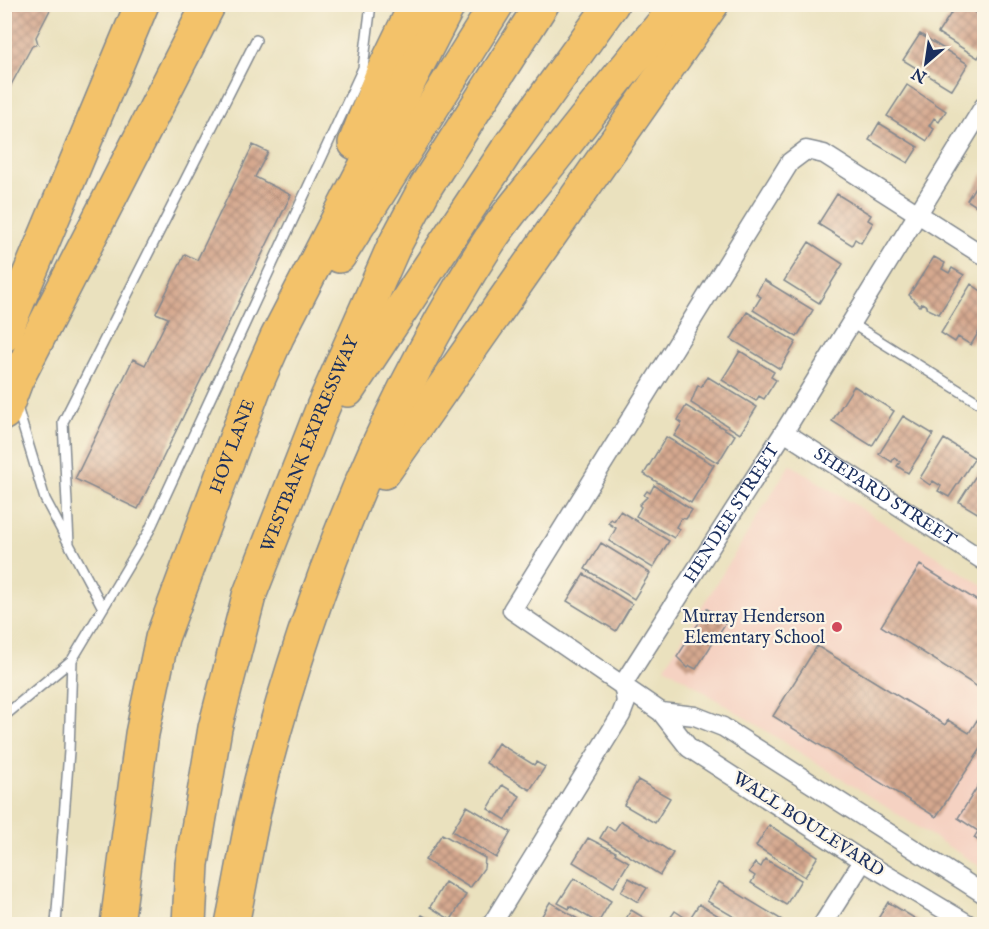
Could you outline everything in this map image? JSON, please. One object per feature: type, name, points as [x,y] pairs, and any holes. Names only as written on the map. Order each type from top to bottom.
[{"type":"highway","points":[[4,335],[142,4]]},
{"type":"highway","points":[[4,413],[16,381],[209,4]]},
{"type":"highway","points":[[277,337],[383,72],[416,4]]},
{"type":"highway","name":"HOV LANE","points":[[117,924],[140,745],[162,638],[254,389],[277,337],[449,4]]},
{"type":"highway","points":[[254,389],[497,4]]},
{"type":"highway","name":"WESTBANK EXPRESSWAY","points":[[189,924],[192,864],[215,728],[249,596],[322,407],[393,248],[426,186],[542,4]]},
{"type":"highway","points":[[300,464],[509,147],[612,4]]},
{"type":"highway","points":[[232,924],[262,780],[307,626],[363,477],[419,361],[439,322],[491,238],[637,53],[680,4]]},
{"type":"highway","points":[[339,541],[407,438],[712,4]]},
{"type":"street","name":"HENDEE STREET","points":[[623,684],[784,432],[984,106]]},
{"type":"street","name":"WALL BOULEVARD","points":[[918,214],[824,154],[806,150],[790,162],[512,609],[545,634],[661,711],[689,748],[863,861],[968,924]]},
{"type":"street","points":[[918,214],[984,256]]},
{"type":"street","name":"SHEPARD STREET","points":[[784,432],[984,561]]},
{"type":"street","points":[[492,924],[621,715],[626,702],[623,684]]},
{"type":"street","name":"WALL BOULEVARD","points":[[661,711],[695,716],[723,727],[984,894]]},
{"type":"street","points":[[823,924],[863,861]]},
{"type":"lane","points":[[4,716],[72,660],[149,531],[363,68],[371,4]]},
{"type":"lane","points":[[69,544],[63,422],[256,40]]},
{"type":"lane","points":[[851,323],[984,406]]},
{"type":"lane","points":[[16,381],[18,416],[45,499],[103,608]]},
{"type":"lane","points":[[56,924],[69,751],[72,660]]},
{"type":"shaded area","name":"Murray Henderson Elementary School","points":[[790,464],[984,586],[984,869],[665,667]]},
{"type":"building","points":[[4,4],[53,4],[36,37],[38,44],[32,46],[4,98]]},
{"type":"building","points":[[957,4],[962,4],[984,19],[984,38],[980,45],[984,48],[978,58],[938,33]]},
{"type":"building","points":[[920,34],[968,64],[952,90],[903,60]]},
{"type":"building","points":[[907,85],[946,111],[939,122],[934,118],[929,126],[934,129],[927,141],[887,116]]},
{"type":"building","points":[[879,123],[918,147],[908,163],[869,140]]},
{"type":"building","points":[[253,145],[268,152],[255,177],[291,195],[138,509],[75,479],[133,359],[145,365],[168,318],[156,313],[185,254],[197,260]]},
{"type":"building","points":[[984,172],[984,211],[967,200]]},
{"type":"building","points":[[837,194],[871,215],[868,220],[873,223],[861,243],[855,239],[852,245],[818,224]]},
{"type":"building","points":[[809,242],[843,264],[819,303],[784,281]]},
{"type":"building","points":[[934,257],[945,263],[942,269],[949,273],[952,268],[964,275],[939,314],[926,308],[927,306],[922,303],[920,306],[909,295]]},
{"type":"building","points":[[764,280],[813,310],[797,337],[753,310],[761,297],[756,294]]},
{"type":"building","points":[[971,284],[984,293],[984,323],[971,345],[958,337],[955,342],[941,333]]},
{"type":"building","points":[[747,312],[796,342],[780,369],[731,339]]},
{"type":"building","points":[[740,351],[774,372],[771,377],[776,380],[764,399],[759,396],[756,401],[722,380]]},
{"type":"building","points":[[708,377],[757,407],[740,434],[691,403],[698,385],[701,387]]},
{"type":"building","points":[[854,386],[894,411],[872,446],[832,421]]},
{"type":"building","points":[[686,406],[735,435],[718,463],[674,436],[682,423],[678,420]]},
{"type":"building","points":[[903,416],[933,434],[908,473],[897,466],[900,462],[894,458],[892,462],[879,454]]},
{"type":"building","points":[[666,437],[714,465],[691,503],[644,474]]},
{"type":"building","points":[[944,439],[975,458],[949,497],[938,491],[941,486],[933,481],[930,485],[920,478]]},
{"type":"building","points":[[982,466],[984,468],[984,517],[959,502]]},
{"type":"building","points":[[654,485],[692,510],[686,519],[681,518],[676,527],[680,529],[674,538],[636,516],[641,507],[639,505],[647,497],[644,495],[647,491],[650,493]]},
{"type":"building","points":[[620,511],[669,541],[653,568],[609,541],[616,528],[608,523],[611,519],[614,521]]},
{"type":"building","points":[[601,543],[650,573],[634,599],[585,569]]},
{"type":"building","points":[[920,565],[984,605],[984,691],[881,626]]},
{"type":"building","points":[[584,574],[632,604],[616,631],[567,601]]},
{"type":"building","points":[[707,609],[727,621],[696,669],[690,666],[688,668],[677,657],[702,618],[699,616],[703,610],[706,612]]},
{"type":"building","points":[[817,646],[945,725],[948,720],[969,733],[977,720],[984,725],[984,744],[936,817],[773,716]]},
{"type":"building","points":[[498,743],[534,765],[536,762],[545,767],[530,790],[486,763]]},
{"type":"building","points":[[984,776],[984,844],[974,838],[978,831],[958,818]]},
{"type":"building","points":[[638,780],[670,798],[655,823],[624,805]]},
{"type":"building","points":[[502,785],[520,796],[506,820],[488,809]]},
{"type":"building","points":[[467,806],[511,832],[496,858],[452,831]]},
{"type":"building","points":[[621,821],[673,853],[660,875],[600,838],[607,826],[614,831]]},
{"type":"building","points":[[769,825],[818,856],[805,877],[756,846]]},
{"type":"building","points":[[442,834],[485,858],[484,868],[470,888],[425,860]]},
{"type":"building","points":[[588,838],[616,852],[615,854],[629,862],[614,887],[573,862]]},
{"type":"building","points":[[765,859],[801,880],[786,905],[751,883],[755,876],[749,872],[755,863],[761,867]]},
{"type":"building","points":[[574,878],[611,901],[598,923],[570,906],[569,909],[558,903]]},
{"type":"building","points":[[629,878],[647,888],[638,902],[621,892]]},
{"type":"building","points":[[445,882],[466,895],[451,920],[430,907]]},
{"type":"building","points":[[719,882],[782,920],[779,924],[746,924],[707,901]]},
{"type":"building","points":[[550,902],[586,924],[537,924]]},
{"type":"building","points":[[888,902],[924,924],[876,922]]},
{"type":"building","points":[[699,904],[732,924],[686,924]]},
{"type":"building","points":[[631,910],[648,920],[646,924],[623,924]]},
{"type":"building","points":[[675,911],[684,917],[680,924],[666,924]]},
{"type":"building","points":[[422,915],[438,924],[416,924]]},
{"type":"place","name":"Murray Henderson Elementary School","points":[[837,627]]}]
